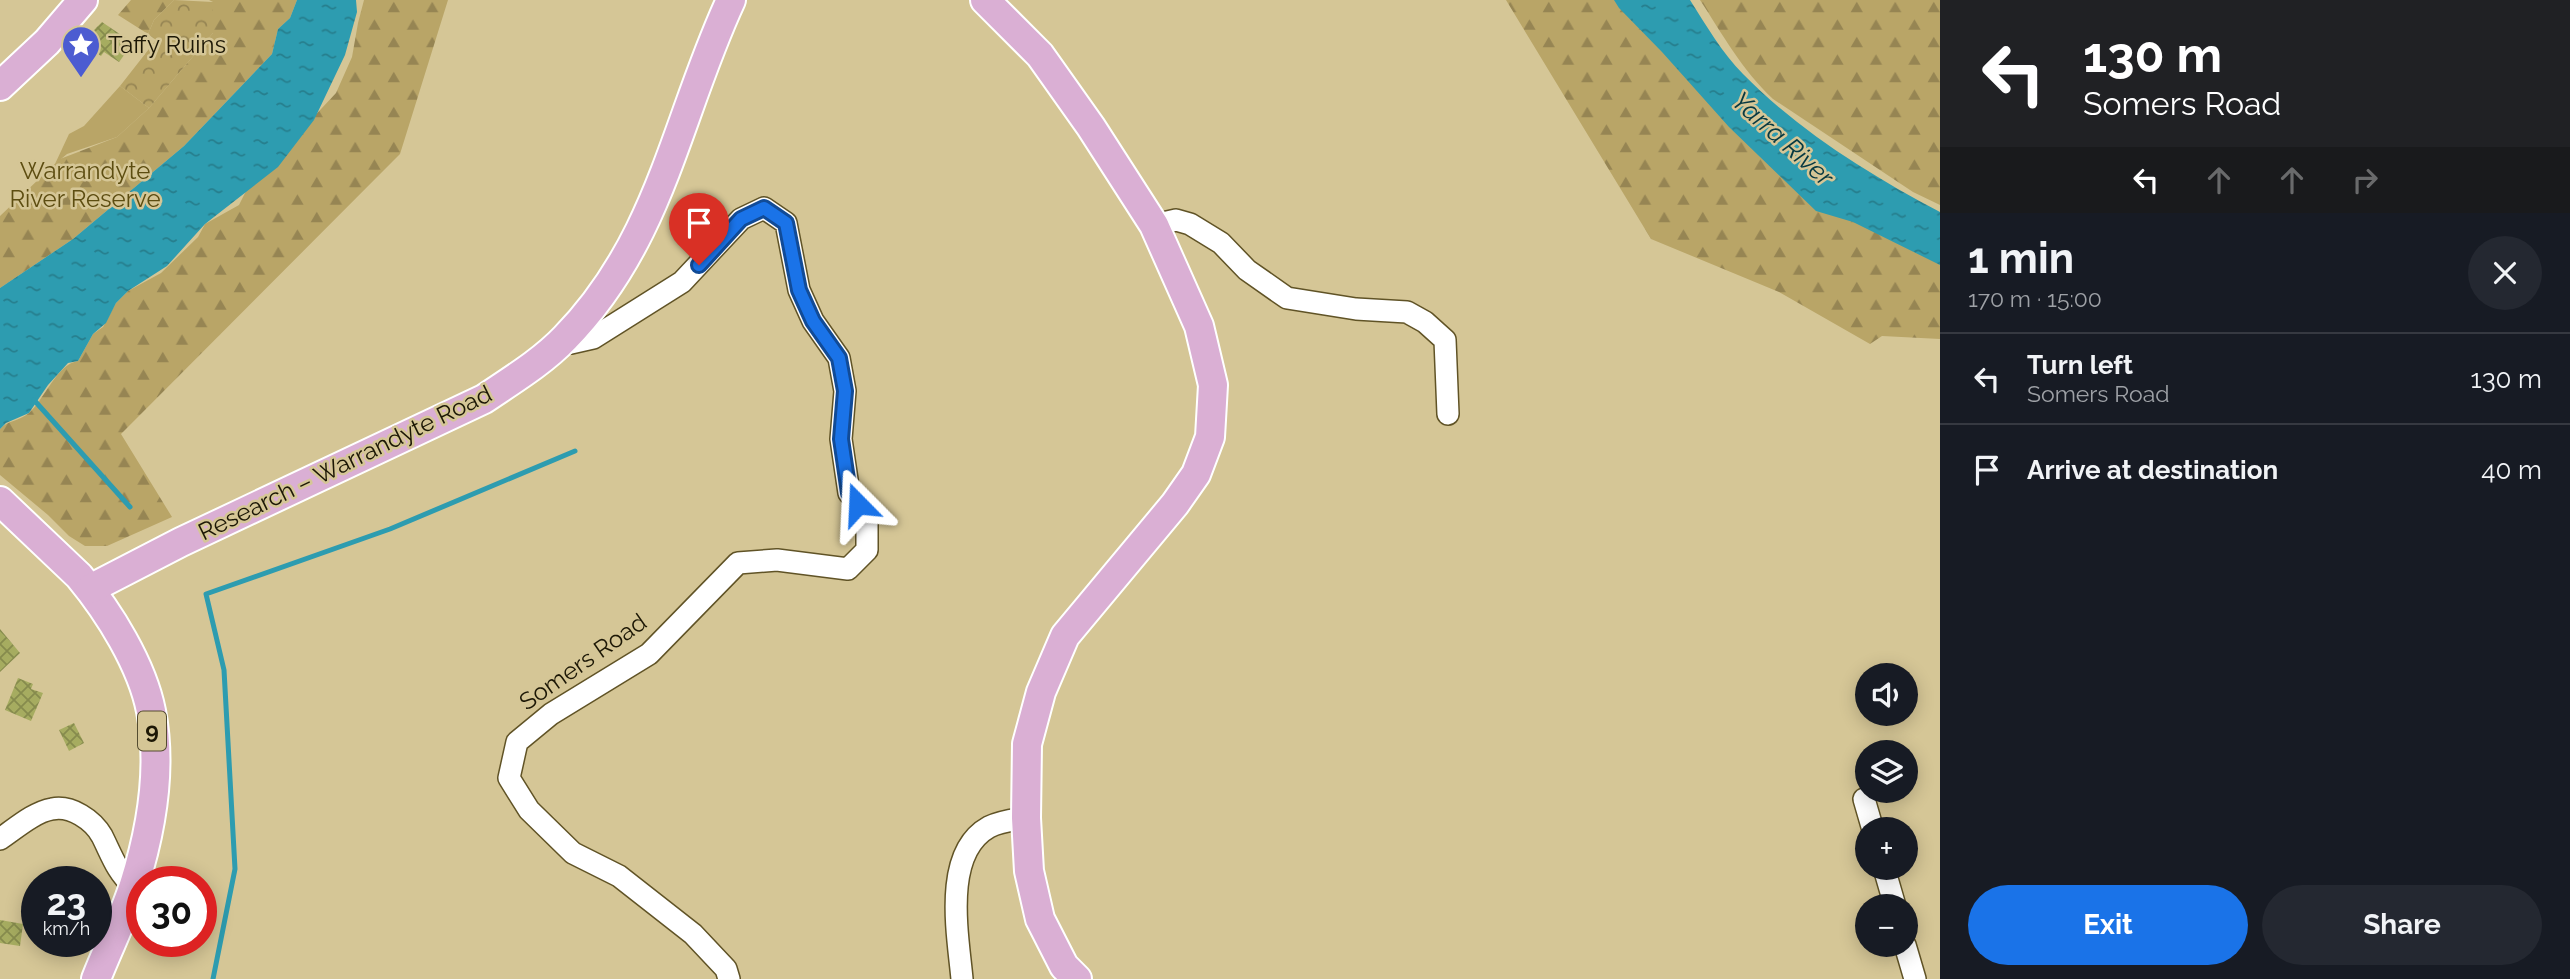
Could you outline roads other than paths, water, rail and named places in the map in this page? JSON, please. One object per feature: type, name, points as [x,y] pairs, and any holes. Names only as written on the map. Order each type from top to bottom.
[{"type":"main road","points":[[0,86],[47,42],[83,0]]},
{"type":"main road","name":"Research – Warrandyte Road","points":[[90,589],[484,400],[527,370],[565,338],[610,285],[640,234],[679,140],[731,0]]},
{"type":"main road","points":[[985,0],[1040,55],[1091,127],[1154,225],[1199,326],[1213,385],[1210,437],[1196,474],[1175,504],[1065,636],[1041,692],[1027,744],[1026,818],[1029,871],[1040,919],[1064,966],[1077,979]]},
{"type":"main road","name":"9","points":[[0,501],[90,589],[116,628],[135,665],[151,711],[154,759],[153,800],[139,866]]},
{"type":"main road","name":"9","points":[[96,979],[126,904]]},
{"type":"street","name":"Somers Road","points":[[565,338],[571,343],[593,338],[682,282],[741,219],[764,208],[786,223],[799,290],[813,321],[839,358],[845,391],[841,439],[849,493],[867,514],[867,550],[848,569],[777,559],[738,563],[649,654],[551,714],[517,742],[509,778],[529,810],[573,853],[619,876],[693,934],[726,969],[729,979]]},
{"type":"street","points":[[1154,225],[1176,220],[1190,224],[1221,243],[1247,270],[1287,298],[1356,309],[1407,312],[1425,322],[1445,340],[1448,414]]},
{"type":"street","points":[[0,839],[51,809],[76,812],[100,833],[119,873],[126,880]]},
{"type":"street","points":[[962,979],[956,894],[960,866],[971,843],[987,828],[1001,822],[1026,818]]},
{"type":"street","points":[[1909,957],[1915,979]]},
{"type":"water","points":[[297,0],[356,0],[357,12],[345,55],[314,120],[278,167],[205,224],[167,266],[128,291],[116,303],[106,323],[93,334],[78,361],[68,363],[48,385],[29,413],[6,423],[0,429],[0,288],[73,239],[184,146],[272,54],[278,29],[290,18]]},
{"type":"water","name":"Yarra River","points":[[1614,0],[1690,0],[1735,66],[1765,95],[1836,150],[1940,212],[1940,265],[1853,222],[1816,211],[1729,127]]},
{"type":"waterway","points":[[34,400],[130,507]]},
{"type":"waterway","points":[[213,979],[235,869],[224,670],[206,594],[390,529],[575,451]]},
{"type":"place","name":"Taffy Ruins","points":[[81,79]]},
{"type":"park label","name":"Warrandyte River Reserve","points":[[85,185]]}]
